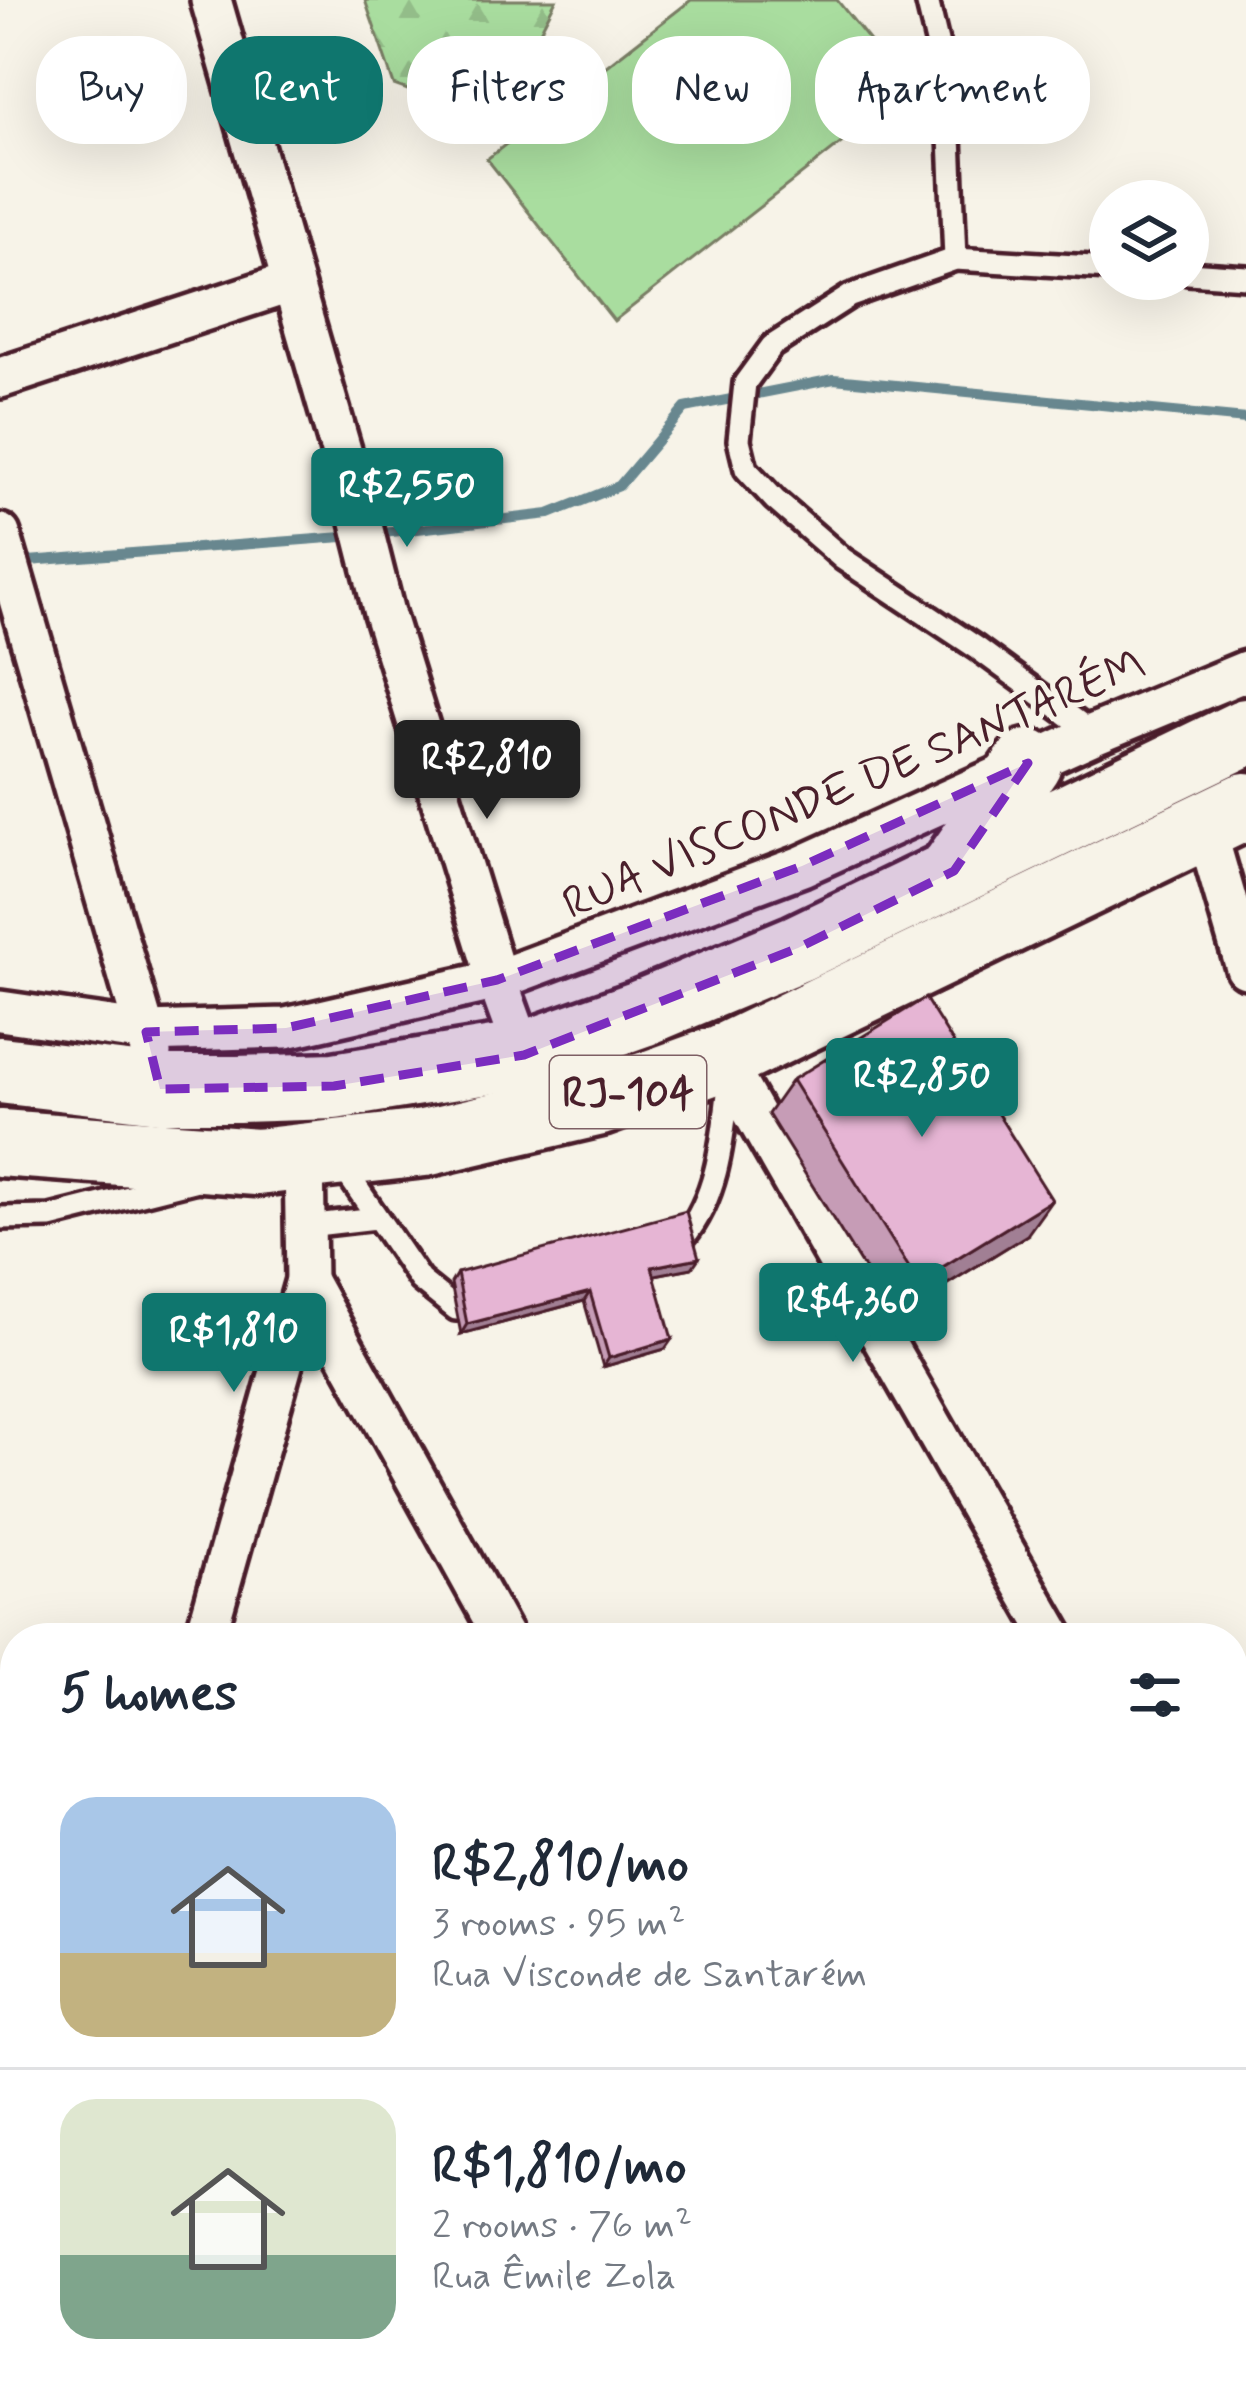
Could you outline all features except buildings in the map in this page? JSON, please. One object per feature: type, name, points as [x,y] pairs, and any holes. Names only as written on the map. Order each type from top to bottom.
[{"type":"highway","name":"RJ-104","points":[[0,1070],[153,1061],[334,1086],[524,1055],[640,1014],[798,948],[1246,732]]},
{"type":"highway","points":[[954,871],[1028,763]]},
{"type":"highway","name":"RJ-104","points":[[0,1143],[298,1158],[424,1143],[600,1102],[726,1067],[1226,816]]},
{"type":"street","points":[[211,0],[384,613],[496,980],[524,1055]]},
{"type":"street","points":[[0,377],[292,282]]},
{"type":"street","points":[[1,538],[153,1061]]},
{"type":"street","name":"RUA VISCONDE DE SANTARÉM","points":[[0,1012],[153,1061],[496,980],[802,866],[1246,671]]},
{"type":"street","points":[[1226,816],[1245,959]]},
{"type":"street","points":[[726,1067],[1045,1623]]},
{"type":"street","points":[[209,1623],[306,1280],[308,1226],[298,1158]]},
{"type":"street","points":[[306,1280],[496,1623]]},
{"type":"lane","points":[[928,0],[948,88],[955,260]]},
{"type":"lane","points":[[1089,267],[955,260],[850,296],[772,346],[745,383],[739,440],[746,469],[843,560],[1094,734]]},
{"type":"lane","points":[[1209,274],[1246,277]]},
{"type":"lane","points":[[684,1237],[700,1218],[719,1160],[726,1067]]},
{"type":"lane","points":[[0,1218],[50,1217],[298,1158],[376,1218],[420,1280],[456,1309]]},
{"type":"lane","points":[[308,1226],[376,1218]]},
{"type":"highlighted area","points":[[1028,763],[954,871],[798,948],[524,1055],[334,1086],[160,1089],[146,1032],[286,1028],[497,980],[802,866]]},
{"type":"green space","points":[[365,0],[556,0],[538,36],[407,36],[407,90],[394,85],[383,53],[383,36],[377,36]]},
{"type":"green space","points":[[691,0],[837,0],[866,36],[815,36],[815,144],[840,144],[614,321],[487,159],[506,144],[608,144],[608,65],[632,46],[632,144],[791,144],[791,36],[645,36]]},
{"type":"waterway","points":[[374,534],[549,514],[619,486],[685,408],[834,379],[1246,419]]},
{"type":"waterway","points":[[15,562],[356,536]]}]
